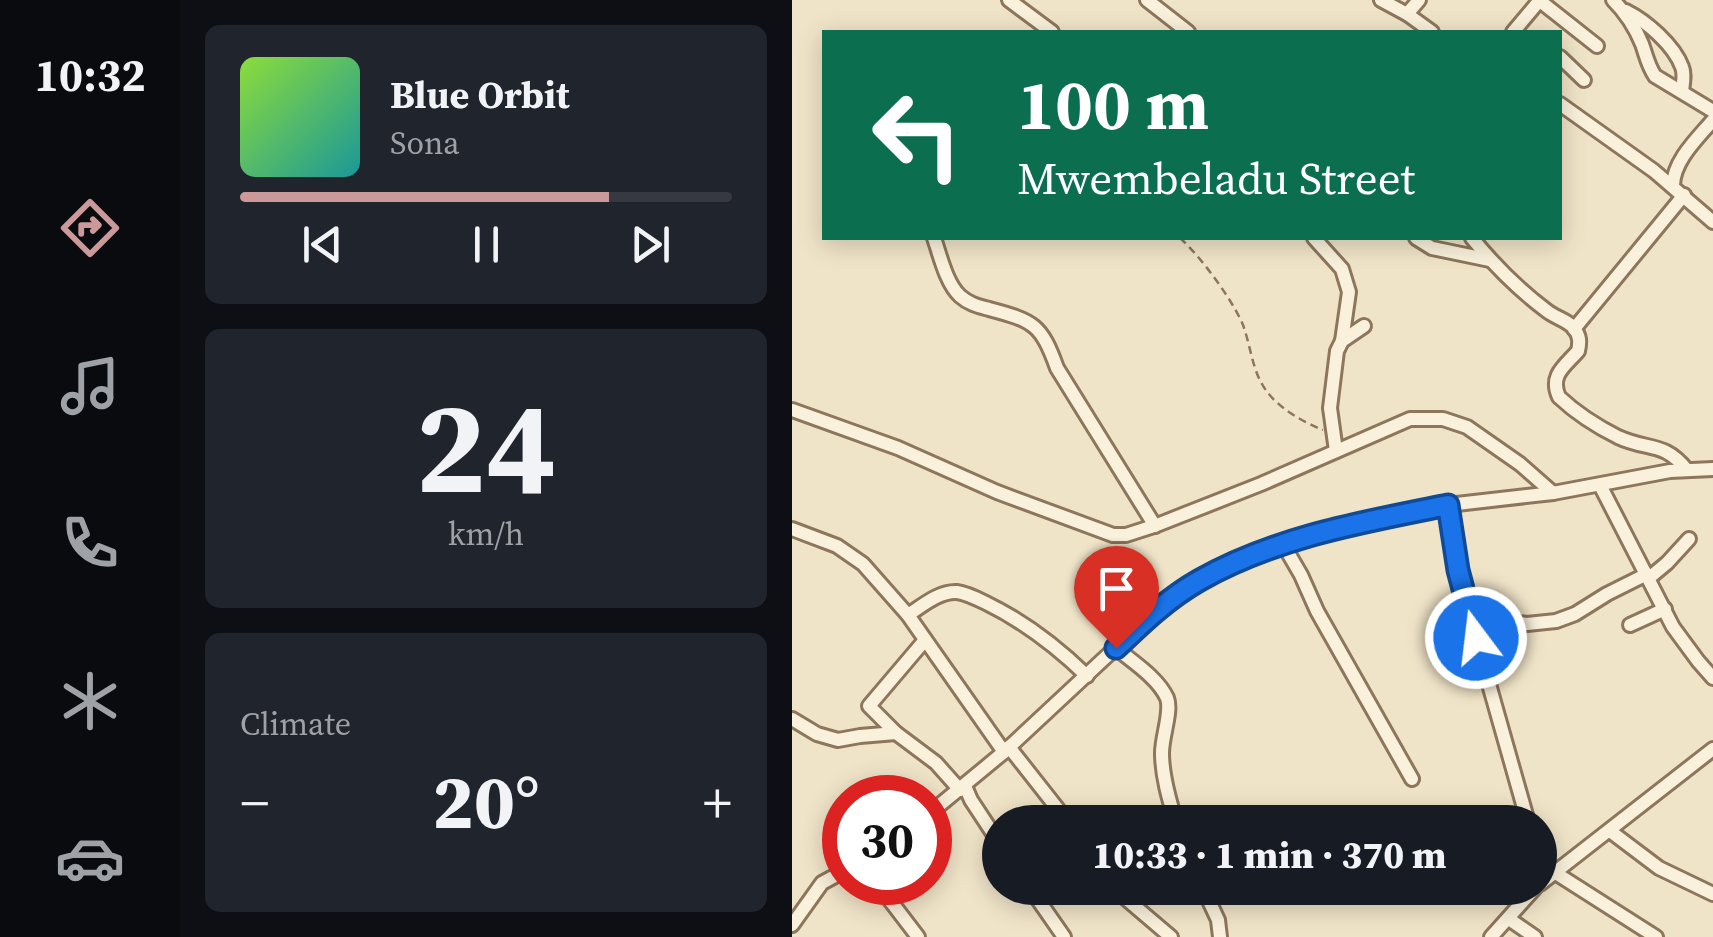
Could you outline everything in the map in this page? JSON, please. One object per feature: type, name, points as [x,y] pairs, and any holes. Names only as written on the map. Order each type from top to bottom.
[{"type":"street","points":[[1009,0],[1049,30]]},
{"type":"street","points":[[1148,0],[1186,30]]},
{"type":"street","points":[[1381,0],[1407,14],[1425,30]]},
{"type":"street","points":[[1407,14],[1419,0]]},
{"type":"street","points":[[1522,29],[1540,0],[1597,46]]},
{"type":"street","points":[[1618,5],[1646,22],[1672,51],[1682,66],[1682,91]]},
{"type":"street","points":[[1618,5],[1656,76],[1712,111]]},
{"type":"street","points":[[1562,59],[1584,80]]},
{"type":"street","points":[[1562,105],[1678,190],[1712,222]]},
{"type":"street","points":[[1574,329],[1678,190],[1678,164],[1712,120]]},
{"type":"street","points":[[935,240],[957,294],[972,304],[1026,321],[1047,339],[1057,368],[1154,526]]},
{"type":"street","points":[[1316,240],[1342,269],[1349,292],[1330,408],[1336,451]]},
{"type":"street","points":[[1419,240],[1432,248],[1490,260]]},
{"type":"street","points":[[1474,240],[1490,260],[1550,314],[1571,324],[1579,336],[1578,351],[1556,378],[1559,396],[1620,438],[1665,450],[1687,470]]},
{"type":"street","points":[[1342,341],[1364,326]]},
{"type":"street","points":[[792,410],[898,448],[1100,532],[1126,535],[1410,419],[1444,419],[1467,428],[1520,464],[1553,493]]},
{"type":"street","points":[[952,796],[1007,750],[1153,613],[1196,582],[1236,562],[1282,544],[1357,523],[1448,505],[1600,486],[1653,474],[1712,469]]},
{"type":"street","points":[[1600,486],[1664,609],[1712,678]]},
{"type":"street","points":[[1448,505],[1458,570],[1523,805]]},
{"type":"street","points":[[792,529],[837,546],[863,564],[908,615],[1007,750],[1054,805]]},
{"type":"street","points":[[1470,616],[1528,624],[1556,621],[1648,576],[1667,564],[1689,538]]},
{"type":"street","points":[[1282,544],[1412,779]]},
{"type":"street","points":[[908,615],[938,596],[956,592],[976,598],[1042,636],[1088,676]]},
{"type":"street","points":[[1630,625],[1664,609]]},
{"type":"street","points":[[925,640],[869,706],[896,734],[925,753],[962,788],[982,820]]},
{"type":"street","points":[[1116,648],[1152,679],[1168,701],[1162,758],[1172,805]]},
{"type":"street","points":[[792,719],[816,734],[838,740],[896,734]]},
{"type":"street","points":[[1557,870],[1711,754]]},
{"type":"street","points":[[1610,831],[1660,868],[1712,894]]},
{"type":"street","points":[[1557,874],[1656,937]]},
{"type":"street","points":[[794,918],[822,882]]},
{"type":"street","points":[[894,905],[918,937]]},
{"type":"street","points":[[1042,905],[1064,937]]},
{"type":"street","points":[[1134,905],[1172,937]]},
{"type":"street","points":[[1210,905],[1220,937]]},
{"type":"street","points":[[1492,937],[1521,905]]},
{"type":"street","points":[[1509,918],[1534,937]]},
{"type":"path","points":[[1182,240],[1236,310],[1268,393],[1297,418],[1333,433]]},
{"type":"route","points":[[1116,648],[1153,613],[1196,582],[1236,562],[1357,523],[1448,505],[1458,570],[1476,638]]}]
